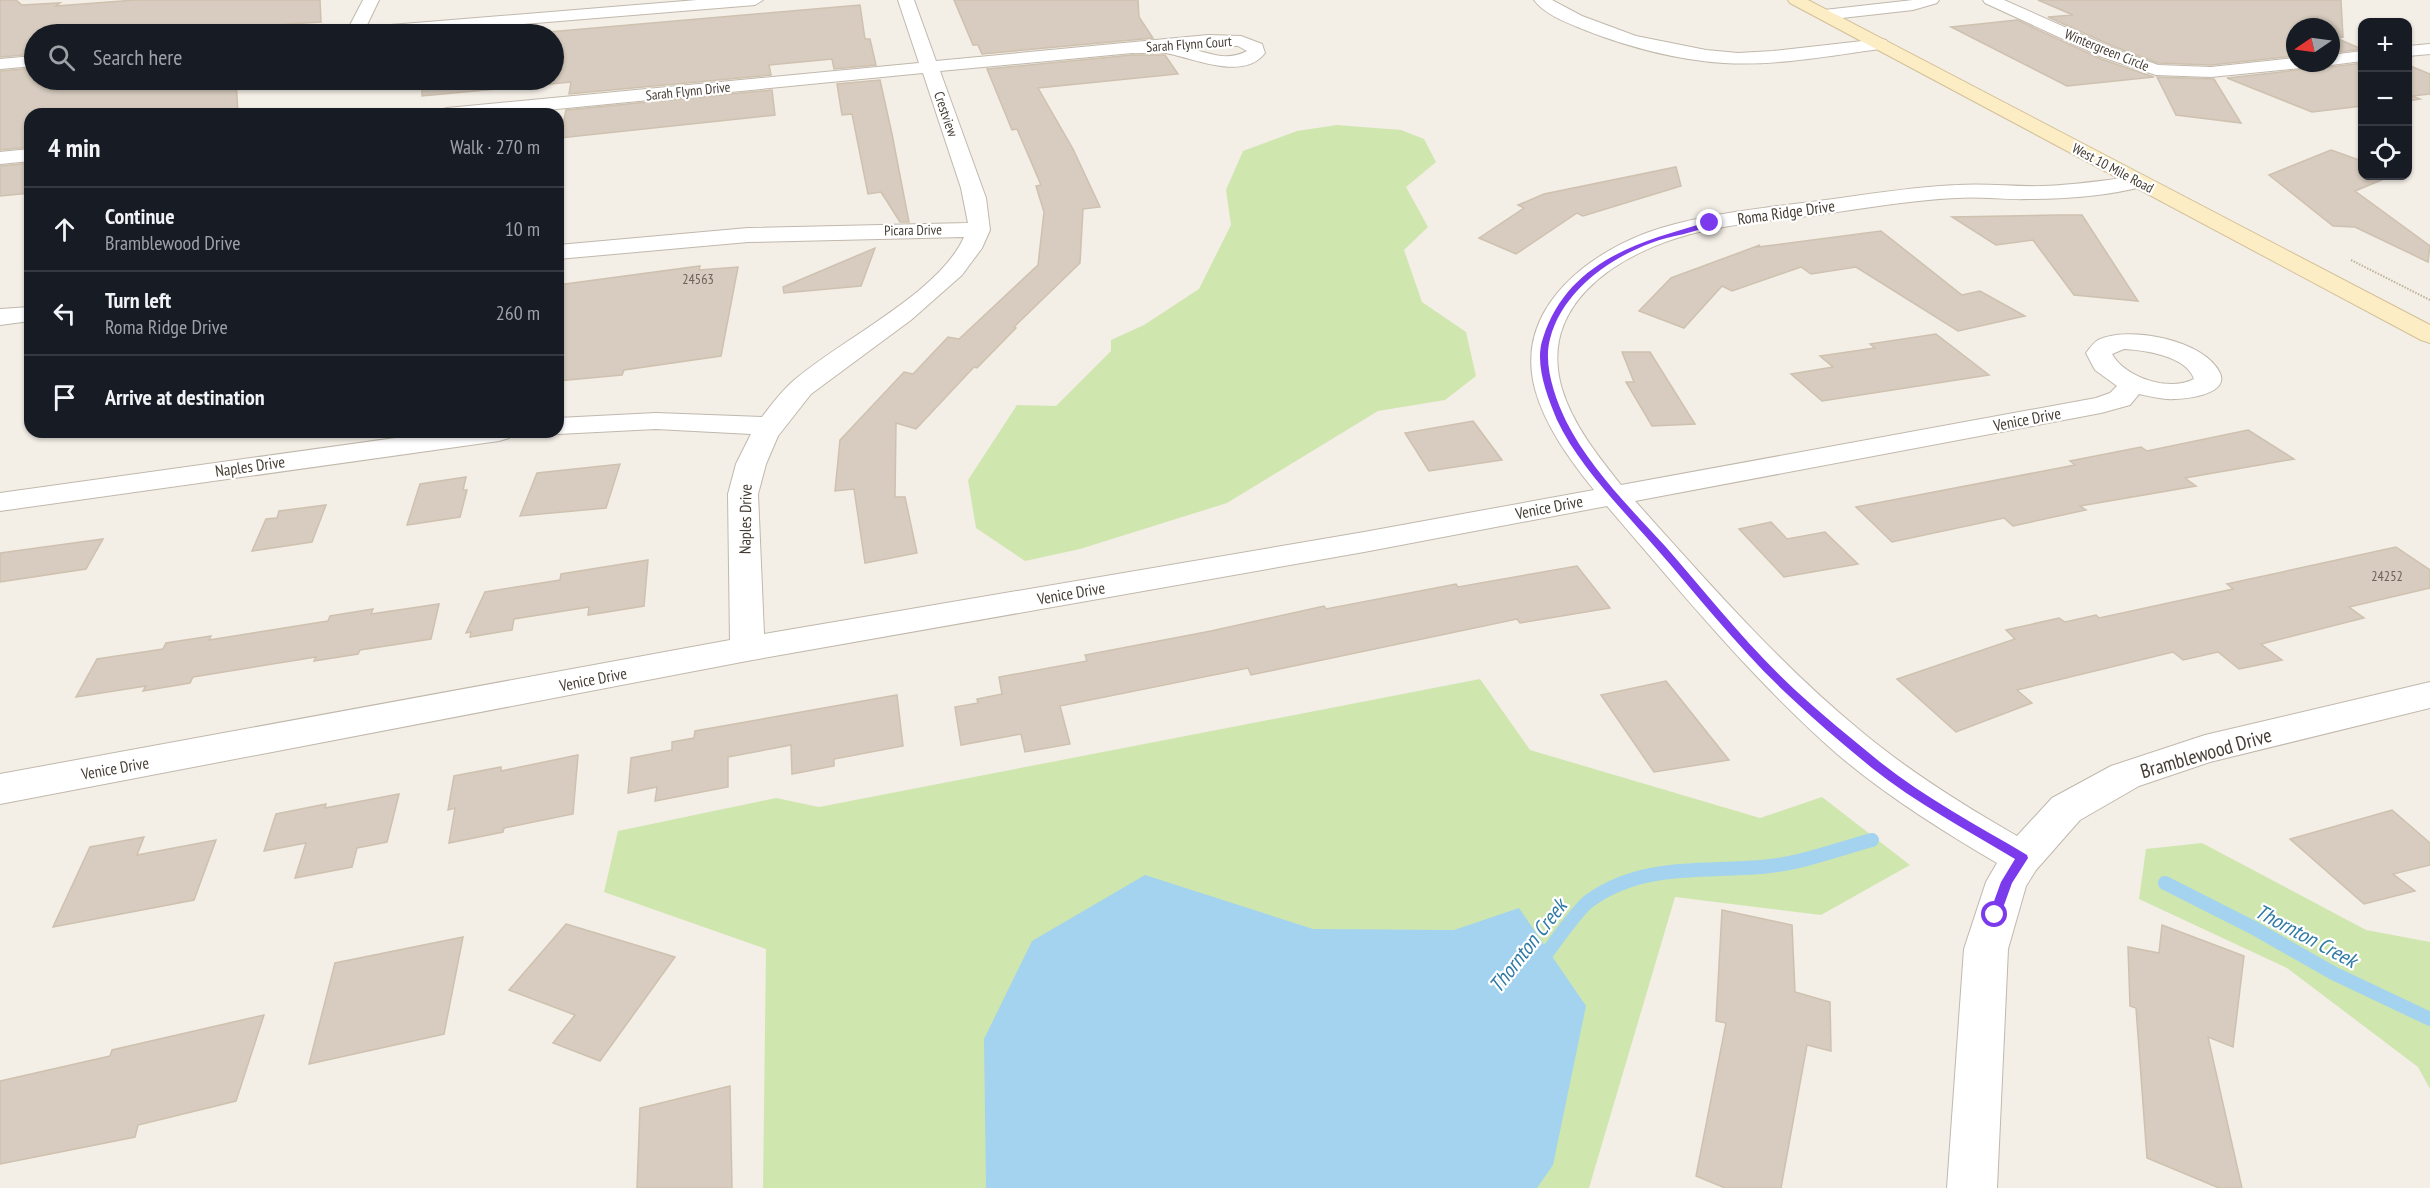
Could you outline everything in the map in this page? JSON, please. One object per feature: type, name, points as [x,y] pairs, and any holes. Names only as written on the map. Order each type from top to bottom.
[{"type":"main road","name":"West 10 Mile Road","points":[[1801,3],[2430,335]]},
{"type":"street","points":[[359,24],[370,0]]},
{"type":"street","points":[[472,24],[755,0]]},
{"type":"street","name":"Crestview","points":[[906,0],[972,188],[979,218],[979,230]]},
{"type":"street","points":[[1542,0],[1554,9],[1616,35],[1708,57],[1737,58],[1880,44]]},
{"type":"street","points":[[1801,3],[1861,0]]},
{"type":"street","points":[[1824,15],[1914,5],[1930,0]]},
{"type":"street","name":"Wintergreen Circle","points":[[1990,0],[2108,53],[2156,70],[2211,72],[2286,64]]},
{"type":"street","name":"Sarah Flynn Court","points":[[930,67],[1134,48],[1230,40],[1250,44],[1256,48],[1256,53],[1243,59],[1217,61],[1165,48],[1134,48]]},
{"type":"street","points":[[2412,51],[2430,49]]},
{"type":"street","points":[[2340,59],[2358,57]]},
{"type":"street","points":[[0,64],[24,62]]},
{"type":"street","name":"Sarah Flynn Drive","points":[[509,108],[930,67]]},
{"type":"street","points":[[0,158],[24,156]]},
{"type":"street","name":"Roma Ridge Drive","points":[[1971,190],[2004,180],[2110,166]]},
{"type":"street","name":"Roma Ridge Drive","points":[[2022,858],[1913,792],[1877,765],[1791,692],[1754,653],[1614,494],[1582,454],[1562,421],[1550,391],[1544,364],[1546,339],[1562,304],[1591,272],[1610,259],[1649,241],[1710,223],[1786,211],[1971,190],[2029,193],[2138,182]]},
{"type":"street","points":[[564,426],[656,421],[770,426],[801,388],[938,285],[965,258],[979,230]]},
{"type":"street","name":"Picara Drive","points":[[564,251],[748,235],[979,230]]},
{"type":"street","points":[[0,317],[24,315]]},
{"type":"street","name":"Venice Drive","points":[[0,789],[747,650],[1340,546],[2101,405],[2120,399],[2134,383]]},
{"type":"street","name":"Naples Drive","points":[[747,650],[743,494],[747,469],[756,447],[770,426]]},
{"type":"street","name":"Naples Drive","points":[[0,502],[456,438]]},
{"type":"street","name":"Bramblewood Drive","points":[[1972,1188],[1986,949],[2007,882],[2022,858],[2066,809],[2125,776],[2205,749],[2430,695]]},
{"type":"green space","points":[[1337,125],[1401,130],[1424,139],[1436,162],[1406,187],[1428,227],[1404,250],[1422,302],[1466,332],[1476,376],[1445,400],[1378,411],[1227,503],[1080,549],[1025,561],[976,528],[968,480],[1017,405],[1056,406],[1111,351],[1111,340],[1144,325],[1199,289],[1231,225],[1226,190],[1243,151],[1297,131]]},
{"type":"green space","points":[[1480,679],[1530,750],[1760,818],[1822,797],[1910,865],[1821,915],[1675,897],[1589,1188],[763,1188],[766,949],[604,892],[618,831],[776,798],[819,807]]},
{"type":"green space","points":[[2202,843],[2366,930],[2430,942],[2430,1089],[2418,1067],[2287,968],[2139,899],[2146,849]]},
{"type":"water","points":[[1145,875],[1313,929],[1454,930],[1519,908],[1586,1006],[1553,1165],[1537,1188],[986,1188],[984,1039],[1032,941]]},
{"type":"building","points":[[0,0],[16,0],[22,5],[60,3],[56,6],[135,0],[320,0],[321,22],[24,24],[24,55],[0,57]]},
{"type":"building","points":[[954,0],[1138,0],[1139,17],[1153,38],[982,54],[978,45],[973,45]]},
{"type":"building","points":[[2038,0],[2341,0],[2343,37],[2340,37],[2340,18],[2286,18],[2286,57],[2211,65],[2158,63],[2115,47],[2048,17],[2073,15]]},
{"type":"building","points":[[860,5],[865,39],[870,39],[876,65],[834,69],[832,59],[769,65],[771,75],[569,94],[571,82],[564,83],[564,31]]},
{"type":"building","points":[[2017,20],[2101,59],[2154,77],[2067,86],[1951,27]]},
{"type":"building","points":[[2340,40],[2358,47],[2358,50],[2340,52]]},
{"type":"building","points":[[1132,55],[1165,55],[1178,74],[1038,88],[1073,149],[1100,207],[1083,209],[1080,263],[1014,327],[1016,328],[977,368],[974,367],[916,429],[896,423],[895,497],[905,497],[917,553],[865,563],[854,489],[835,491],[840,440],[904,372],[913,374],[948,337],[959,339],[1038,265],[1044,212],[1036,186],[1041,185],[1017,129],[1012,130],[987,69]]},
{"type":"building","points":[[2358,64],[2358,106],[2312,112],[2227,78],[2286,71],[2340,72],[2340,66]]},
{"type":"building","points":[[2412,67],[2430,74],[2430,94],[2412,96]]},
{"type":"building","points":[[24,69],[24,90],[237,90],[238,108],[24,108],[24,148],[0,150],[0,71]]},
{"type":"building","points":[[2157,77],[2214,79],[2241,123],[2176,115]]},
{"type":"building","points":[[880,80],[909,222],[900,222],[881,192],[868,194],[852,114],[842,115],[837,84]]},
{"type":"building","points":[[422,90],[486,90],[422,96]]},
{"type":"building","points":[[772,90],[775,115],[564,138],[566,110]]},
{"type":"building","points":[[2331,150],[2358,160],[2358,180],[2381,180],[2355,191],[2430,246],[2428,262],[2355,227],[2333,226],[2269,175]]},
{"type":"building","points":[[24,164],[24,194],[0,196],[0,166]]},
{"type":"building","points":[[1676,167],[1681,186],[1583,216],[1577,213],[1516,254],[1479,238],[1524,208],[1518,205],[1544,194]]},
{"type":"building","points":[[2082,215],[2138,301],[2074,295],[2033,240],[1996,245],[1952,217]]},
{"type":"building","points":[[1881,231],[1962,295],[1980,291],[2025,316],[1958,331],[1856,267],[1811,274],[1801,267],[1732,291],[1722,286],[1684,328],[1639,311],[1671,278],[1760,245],[1758,247]]},
{"type":"building","points":[[875,248],[861,286],[784,293],[783,287]]},
{"type":"building","points":[[700,266],[699,270],[738,267],[721,356],[624,370],[622,375],[564,380],[564,284]]},
{"type":"building","points":[[1936,334],[1989,375],[1822,401],[1791,374],[1833,367],[1820,356],[1875,348],[1870,344]]},
{"type":"building","points":[[1622,352],[1650,352],[1695,424],[1652,426],[1626,382],[1634,382]]},
{"type":"building","points":[[1473,421],[1502,460],[1429,471],[1405,433]]},
{"type":"building","points":[[2248,430],[2294,459],[2185,478],[2196,486],[2080,506],[2086,510],[2013,526],[2004,518],[1892,542],[1856,507],[2075,465],[2070,461],[2141,447],[2147,451]]},
{"type":"building","points":[[620,464],[606,508],[520,516],[537,473]]},
{"type":"building","points":[[466,477],[463,490],[467,490],[460,517],[407,525],[420,484]]},
{"type":"building","points":[[326,505],[312,542],[252,551],[266,519],[277,518],[279,511]]},
{"type":"building","points":[[1771,522],[1787,539],[1825,532],[1858,564],[1784,577],[1739,529]]},
{"type":"building","points":[[103,539],[86,569],[0,582],[0,553]]},
{"type":"building","points":[[2396,547],[2430,570],[2430,588],[2349,607],[2364,618],[2261,644],[2282,660],[2239,669],[2218,652],[2183,660],[2173,652],[2017,690],[2032,703],[1956,732],[1897,679],[2015,639],[2006,630],[2059,618],[2065,622],[2096,615],[2099,618],[2233,589],[2227,584]]},
{"type":"building","points":[[648,560],[644,606],[588,615],[589,607],[514,619],[512,630],[470,637],[471,632],[466,633],[485,592],[560,580],[561,574]]},
{"type":"building","points":[[1577,566],[1610,608],[1520,623],[1517,619],[1251,675],[1248,668],[1060,706],[1070,744],[1025,752],[1021,734],[961,745],[955,707],[978,703],[977,699],[1002,694],[999,677],[1087,661],[1085,655],[1324,606],[1326,609],[1456,584],[1458,587]]},
{"type":"building","points":[[439,604],[431,639],[360,650],[358,654],[314,661],[316,657],[193,677],[190,683],[143,691],[146,686],[76,697],[97,659],[163,649],[166,643],[211,636],[209,640],[328,621],[330,616],[373,609],[371,614]]},
{"type":"building","points":[[1666,681],[1729,760],[1654,772],[1601,695]]},
{"type":"building","points":[[897,695],[903,746],[834,759],[834,766],[792,774],[791,745],[728,757],[728,787],[655,801],[657,787],[628,793],[631,758],[672,750],[672,742],[694,738],[695,731]]},
{"type":"building","points":[[578,755],[573,814],[504,828],[503,832],[449,843],[455,808],[448,810],[454,776],[501,767],[501,771]]},
{"type":"building","points":[[399,794],[387,842],[357,848],[352,867],[295,878],[306,843],[264,851],[276,814],[326,804],[325,808]]},
{"type":"building","points":[[2392,810],[2430,843],[2430,865],[2393,874],[2415,891],[2364,904],[2290,839]]},
{"type":"building","points":[[144,837],[137,855],[216,840],[194,900],[53,927],[90,847]]},
{"type":"building","points":[[1722,910],[1792,925],[1795,992],[1830,1002],[1831,1051],[1807,1045],[1781,1188],[1725,1188],[1696,1176],[1726,1023],[1716,1021]]},
{"type":"building","points":[[566,924],[675,957],[600,1061],[553,1043],[575,1015],[509,990]]},
{"type":"building","points":[[2162,925],[2244,956],[2233,1047],[2208,1037],[2242,1188],[2219,1188],[2147,1158],[2136,1008],[2130,1006],[2128,947],[2159,953]]},
{"type":"building","points":[[463,937],[444,1034],[309,1064],[335,963]]},
{"type":"building","points":[[264,1015],[236,1101],[138,1125],[135,1137],[0,1164],[0,1081],[110,1056],[112,1050]]},
{"type":"building","points":[[730,1086],[732,1188],[637,1188],[640,1108]]},
{"type":"waterway","name":"Thornton Creek","points":[[1540,962],[1589,901],[1629,880],[1672,872],[1775,865],[1804,860],[1872,840]]},
{"type":"waterway","name":"Thornton Creek","points":[[2165,883],[2254,928],[2333,973],[2430,1019]]},
{"type":"route","points":[[1710,223],[1649,241],[1610,259],[1591,272],[1562,304],[1546,339],[1544,364],[1550,391],[1562,421],[1582,454],[1633,516],[1791,692],[1877,765],[1913,792],[2022,858],[2007,882],[1995,915]]}]
